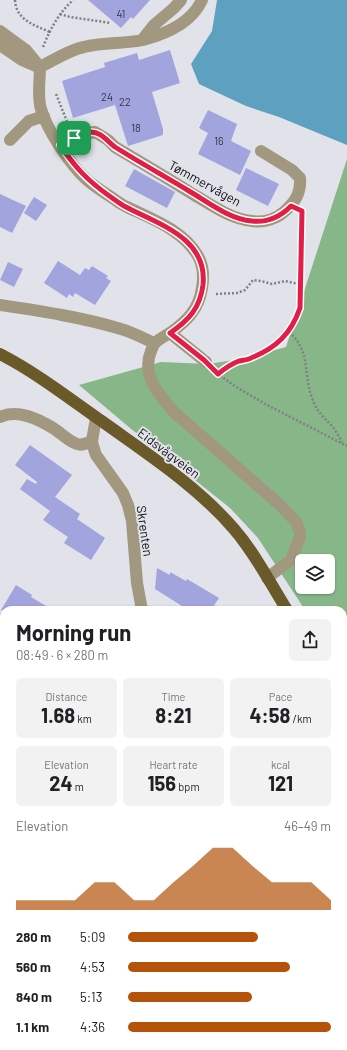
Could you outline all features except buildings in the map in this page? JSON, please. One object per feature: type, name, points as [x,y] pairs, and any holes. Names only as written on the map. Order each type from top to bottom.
[{"type":"main road","name":"Eidsvågveien","points":[[0,354],[38,376],[198,493],[235,529],[250,548],[284,606]]},
{"type":"street","points":[[142,40],[154,25],[181,0]]},
{"type":"street","points":[[0,44],[22,60],[40,67],[82,47],[142,40],[165,32],[184,22],[197,10],[202,0]]},
{"type":"street","points":[[0,31],[26,50],[40,67],[40,99],[44,116],[48,126],[73,164],[87,179],[125,207],[169,227],[193,248],[199,258],[202,267],[203,280],[200,301],[189,318],[154,343],[148,358],[150,379],[158,394],[174,412],[271,497],[296,522],[300,531],[300,537],[291,560],[267,578]]},
{"type":"street","points":[[10,140],[29,121],[44,116]]},
{"type":"street","name":"Tømmervågen","points":[[60,145],[79,135],[95,132],[115,147],[221,210],[241,219],[253,221],[273,219],[284,213],[291,206],[300,192],[300,178],[292,170],[260,151]]},
{"type":"street","points":[[0,305],[40,310],[90,321],[121,329],[154,343]]},
{"type":"street","points":[[170,333],[206,362]]},
{"type":"street","points":[[0,417],[15,414],[26,415],[53,428],[77,444],[83,445],[92,441],[96,418]]},
{"type":"street","name":"Skrenten","points":[[92,441],[96,455],[123,493],[128,505],[132,522],[137,583],[141,606]]},
{"type":"path","points":[[15,0],[18,12],[22,18],[30,24],[50,32]]},
{"type":"path","points":[[40,67],[43,46],[60,14],[73,0]]},
{"type":"path","points":[[60,14],[70,17],[111,23]]},
{"type":"path","points":[[54,90],[74,138]]},
{"type":"path","points":[[218,374],[229,366],[239,361],[251,358],[272,346],[289,332],[295,321],[300,308],[302,211],[291,206]]},
{"type":"path","points":[[201,293],[218,295],[237,293],[245,290],[253,280],[272,284],[285,281],[300,284]]},
{"type":"path","points":[[289,332],[296,339],[302,349],[312,397],[318,411],[332,427],[342,443]]},
{"type":"path","points":[[206,362],[218,374],[233,385],[267,405],[347,446]]},
{"type":"green space","points":[[347,159],[347,606],[302,606],[258,538],[230,508],[79,385],[161,362],[208,364],[246,358],[286,347]]},
{"type":"water","points":[[217,0],[347,0],[347,145],[279,117],[246,106],[199,84],[191,64],[212,31]]},
{"type":"route","points":[[95,132],[108,140],[115,147],[221,210],[241,219],[263,221],[273,219],[284,213],[291,206],[302,211],[300,308],[289,332],[268,349],[251,358],[239,361],[229,366],[218,374],[204,360],[170,333],[189,318],[200,301],[203,280],[202,267],[199,258],[193,248],[169,227],[125,207],[87,179],[73,164],[60,145],[74,138],[79,135],[95,132]]}]
